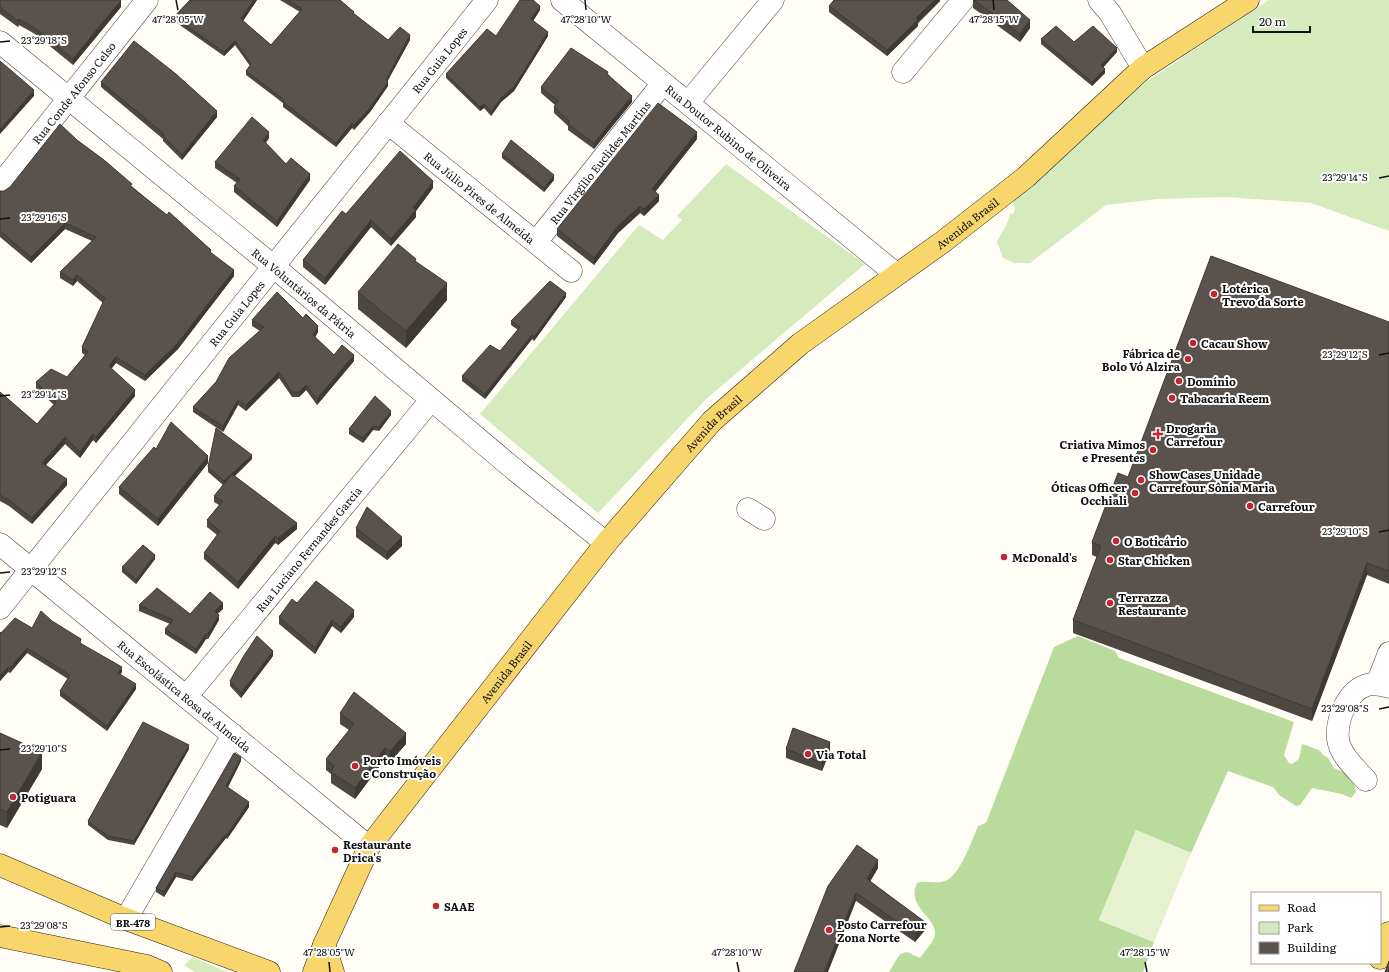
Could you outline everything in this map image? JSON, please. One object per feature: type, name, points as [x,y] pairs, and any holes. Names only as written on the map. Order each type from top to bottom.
[{"type":"main road","name":"Avenida Brasil","points":[[314,972],[324,945],[369,847],[606,544],[712,421],[800,344],[944,241],[1026,177],[1143,68],[1248,0]]},
{"type":"main road","name":"BR-478","points":[[0,865],[126,919],[269,972]]},
{"type":"main road","points":[[1381,955],[1389,933]]},
{"type":"main road","points":[[0,936],[154,970]]},
{"type":"main road","points":[[324,945],[333,972]]},
{"type":"street","name":"Rua Conde Afonso Celso","points":[[0,185],[147,0]]},
{"type":"street","name":"Rua Guia Lopes","points":[[0,608],[487,0]]},
{"type":"street","name":"Rua Doutor Rubino de Oliveira","points":[[562,0],[896,274]]},
{"type":"street","points":[[688,103],[773,0]]},
{"type":"street","points":[[902,72],[963,0]]},
{"type":"street","points":[[1098,0],[1110,13],[1143,68]]},
{"type":"street","name":"Rua Voluntários da Pátria","points":[[0,42],[273,266],[431,400],[606,544]]},
{"type":"street","name":"Rua Virgilio Euclides Martins","points":[[536,242],[664,83]]},
{"type":"street","name":"Rua Júlio Pires de Almeida","points":[[388,123],[572,271]]},
{"type":"street","name":"Rua Luciano Fernandes Garcia","points":[[186,697],[431,400]]},
{"type":"street","name":"Rua Escolástica Rosa de Almeida","points":[[0,544],[369,847]]},
{"type":"street","points":[[1366,780],[1342,752],[1338,740],[1339,725],[1344,708],[1352,695],[1367,685],[1383,686],[1389,653]]},
{"type":"street","points":[[126,919],[233,735]]},
{"type":"green space","points":[[1269,0],[1389,0],[1389,231],[1311,203],[1226,197],[1157,199],[1106,205],[1030,263],[1014,263],[1003,258],[997,242],[1008,222],[1010,214],[1014,213],[1015,208],[1012,201],[1146,82]]},
{"type":"green space","points":[[726,164],[865,264],[705,400],[598,513],[480,414],[639,225],[663,240],[682,220],[677,216]]},
{"type":"green space","points":[[1078,636],[1115,651],[1119,658],[1294,722],[1284,755],[1289,763],[1292,764],[1299,759],[1302,744],[1319,750],[1328,758],[1334,768],[1353,776],[1356,792],[1351,798],[1342,794],[1312,788],[1300,805],[1296,806],[1279,795],[1273,787],[1228,771],[1191,853],[1136,830],[1099,920],[1154,942],[1143,972],[889,972],[900,954],[907,952],[920,958],[933,941],[935,931],[933,925],[919,907],[916,900],[915,892],[917,883],[945,881],[956,872],[969,848],[978,826],[986,823],[1054,647]]},
{"type":"green space","points":[[1136,830],[1191,853],[1154,942],[1099,920]]},
{"type":"green space","points":[[193,957],[227,972],[195,972],[184,965]]},
{"type":"building","points":[[0,0],[121,0],[73,59],[35,28],[19,19],[18,21],[0,7]]},
{"type":"building","points":[[190,0],[254,0],[241,19],[271,45],[302,9],[288,0],[340,0],[354,12],[353,13],[388,40],[400,27],[410,35],[386,80],[388,82],[370,108],[354,125],[352,123],[336,143],[246,71],[251,64],[235,41],[224,52],[174,17]]},
{"type":"building","points":[[520,0],[533,0],[540,6],[531,19],[548,32],[514,87],[501,98],[491,112],[484,104],[480,107],[446,74],[487,29],[496,36]]},
{"type":"building","points":[[834,0],[935,0],[916,18],[918,20],[887,50],[829,6]]},
{"type":"building","points":[[974,0],[1007,0],[1030,20],[1020,34]]},
{"type":"building","points":[[1056,26],[1074,42],[1093,26],[1117,48],[1101,65],[1105,69],[1092,82],[1041,39]]},
{"type":"building","points":[[134,41],[176,74],[217,111],[182,155],[163,136],[164,134],[101,82]]},
{"type":"building","points":[[571,48],[608,72],[607,74],[632,96],[594,143],[568,124],[570,122],[554,107],[558,101],[541,87]]},
{"type":"building","points":[[0,61],[34,90],[0,129]]},
{"type":"building","points":[[658,103],[697,132],[652,189],[659,195],[644,209],[640,206],[618,226],[594,258],[557,229]]},
{"type":"building","points":[[252,117],[269,132],[263,140],[286,164],[291,158],[310,174],[277,221],[234,186],[240,179],[215,162]]},
{"type":"building","points":[[60,124],[77,140],[104,160],[132,184],[130,186],[167,215],[169,212],[211,250],[210,252],[234,270],[178,343],[145,375],[116,357],[109,366],[135,390],[96,437],[93,434],[80,452],[65,437],[42,463],[67,479],[32,518],[0,495],[0,392],[37,424],[56,402],[36,382],[51,369],[67,377],[88,352],[82,347],[105,298],[77,275],[73,280],[60,272],[96,237],[65,223],[31,257],[0,231],[0,191],[4,191],[10,187]]},
{"type":"building","points":[[511,140],[554,175],[544,188],[502,154]]},
{"type":"building","points":[[400,151],[433,181],[413,208],[416,210],[391,239],[371,220],[325,278],[303,260],[342,211],[346,214]]},
{"type":"building","points":[[398,244],[416,259],[415,261],[447,283],[406,331],[358,292]]},
{"type":"building","name":"Carrefour","points":[[1211,256],[1389,322],[1389,571],[1367,563],[1312,709],[1073,620],[1101,546],[1092,542],[1118,473],[1128,477]]},
{"type":"building","points":[[550,281],[566,293],[534,337],[532,335],[485,394],[462,376],[490,345],[500,351],[520,327],[511,321]]},
{"type":"building","points":[[277,292],[303,318],[306,314],[318,326],[313,335],[334,355],[342,345],[354,355],[317,399],[306,385],[299,392],[292,392],[279,372],[246,405],[238,400],[223,426],[193,407],[216,382],[229,358],[264,327],[252,320]]},
{"type":"building","points":[[375,396],[391,411],[379,427],[373,426],[363,438],[349,429]]},
{"type":"building","points":[[171,422],[208,456],[158,519],[119,487],[154,447],[156,449]]},
{"type":"building","points":[[216,428],[252,455],[224,481],[208,467]]},
{"type":"building","points":[[232,474],[297,523],[278,538],[275,536],[238,582],[204,553],[220,531],[207,520],[223,501],[214,496]]},
{"type":"building","points":[[367,507],[402,537],[387,552],[356,528]]},
{"type":"building","points":[[143,545],[155,555],[136,580],[122,567]]},
{"type":"building","points":[[316,581],[354,610],[341,627],[332,620],[315,648],[279,617],[292,599],[297,603]]},
{"type":"building","points":[[157,588],[190,614],[210,592],[223,603],[215,611],[219,615],[208,634],[206,634],[196,649],[165,629],[173,620],[139,605]]},
{"type":"building","points":[[41,611],[52,621],[81,639],[80,643],[122,667],[118,673],[136,684],[107,726],[60,691],[70,675],[27,648],[10,668],[8,667],[0,676],[0,632],[1,633],[15,618],[32,628]]},
{"type":"building","points":[[257,636],[273,651],[241,693],[230,681],[243,657]]},
{"type":"building","points":[[354,692],[406,733],[390,751],[385,748],[355,788],[331,772],[334,766],[326,759],[354,724],[340,713]]},
{"type":"building","points":[[143,722],[189,745],[134,841],[108,836],[88,821]]},
{"type":"building","points":[[793,728],[830,742],[822,763],[786,749]]},
{"type":"building","name":"Potiguara","points":[[0,733],[42,752],[7,812],[0,809]]},
{"type":"building","points":[[234,753],[241,757],[226,786],[249,802],[227,835],[226,834],[192,877],[176,872],[164,892],[156,888]]},
{"type":"building","points":[[857,845],[878,860],[867,879],[925,922],[915,934],[856,893],[824,972],[794,972],[828,886]]},
{"type":"building","points":[[1389,961],[1389,972],[1385,972]]},
{"type":"place","name":"Lotérica Trevo da Sorte","points":[[1214,294]]},
{"type":"place","name":"Cacau Show","points":[[1193,343]]},
{"type":"place","name":"Fábrica de Bolo Vó Alzira","points":[[1188,359]]},
{"type":"place","name":"Domínio","points":[[1179,381]]},
{"type":"place","name":"Tabacaria Reem","points":[[1172,398]]},
{"type":"place","name":"Drogaria Carrefour","points":[[1158,434]]},
{"type":"place","name":"Criativa Mimos e Presentes","points":[[1153,450]]},
{"type":"place","name":"ShowCases Unidade Carrefour Sônia Maria","points":[[1141,480]]},
{"type":"place","name":"Óticas Officer Occhiali","points":[[1135,493]]},
{"type":"place","name":"Carrefour","points":[[1250,506]]},
{"type":"place","name":"O Boticário","points":[[1116,541]]},
{"type":"place","name":"McDonald's","points":[[1004,557]]},
{"type":"place","name":"Star Chicken","points":[[1110,560]]},
{"type":"place","name":"Terrazza Restaurante","points":[[1110,603]]},
{"type":"place","name":"Via Total","points":[[808,754]]},
{"type":"place","name":"Porto Imóveis e Construção","points":[[355,766]]},
{"type":"place","name":"Potiguara","points":[[13,797]]},
{"type":"place","name":"Restaurante Drica's","points":[[335,850]]},
{"type":"place","name":"SAAE","points":[[436,906]]},
{"type":"place","name":"Posto Carrefour Zona Norte","points":[[829,930]]}]
